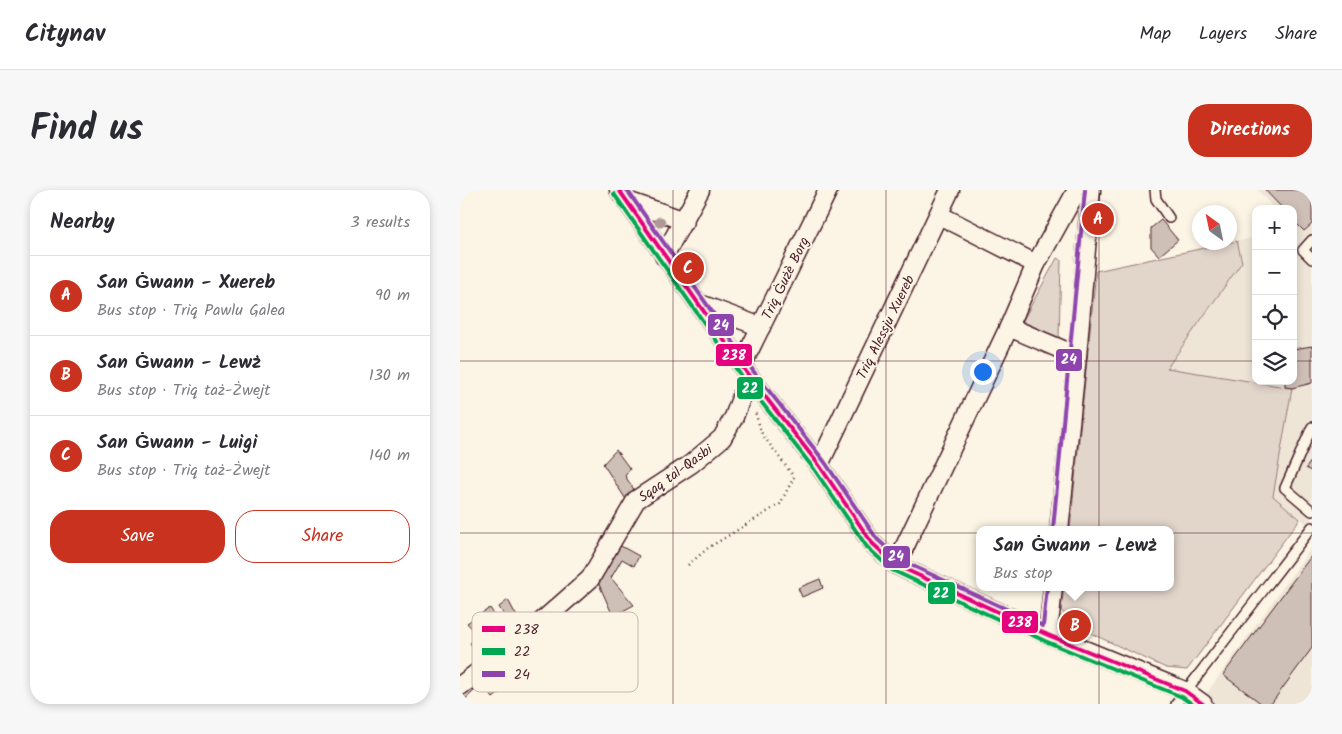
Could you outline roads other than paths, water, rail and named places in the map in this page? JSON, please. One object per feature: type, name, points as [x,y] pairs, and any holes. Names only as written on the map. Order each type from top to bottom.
[{"type":"street","points":[[664,256],[685,221],[700,190]]},
{"type":"street","name":"Triq Ġużè Borg","points":[[745,377],[761,327],[828,190]]},
{"type":"street","name":"Triq Alessju Xuereb","points":[[819,465],[950,190]]},
{"type":"street","points":[[896,566],[1009,327],[1036,264],[1077,190]]},
{"type":"street","points":[[1059,526],[1077,356],[1091,190]]},
{"type":"street","points":[[623,195],[685,221]]},
{"type":"street","points":[[623,195],[664,256],[700,304],[745,377],[819,465],[872,542],[896,566],[1181,698],[1203,704]]},
{"type":"street","points":[[939,215],[1036,264]]},
{"type":"street","points":[[700,304],[761,327]]},
{"type":"street","points":[[1009,327],[1077,356]]},
{"type":"street","name":"Sqaq tal-Qasbi","points":[[553,612],[590,579],[636,500],[691,464],[722,438],[734,417],[745,377]]},
{"type":"street","points":[[1048,635],[1053,591]]},
{"type":"street","name":"Sqaq tal-Qasbi","points":[[460,686],[472,677]]},
{"type":"lane","points":[[1155,190],[1156,199],[1170,218]]},
{"type":"lane","points":[[1312,240],[1302,250],[1312,259]]},
{"type":"lane","points":[[1312,427],[1285,488],[1312,511]]},
{"type":"lane","points":[[1181,698],[1312,527]]},
{"type":"place","name":"San Ġwann - Xuereb","points":[[1098,219]]},
{"type":"place","name":"San Ġwann - Luigi","points":[[688,268]]},
{"type":"place","name":"San Ġwann - Lewż","points":[[1075,626]]}]
